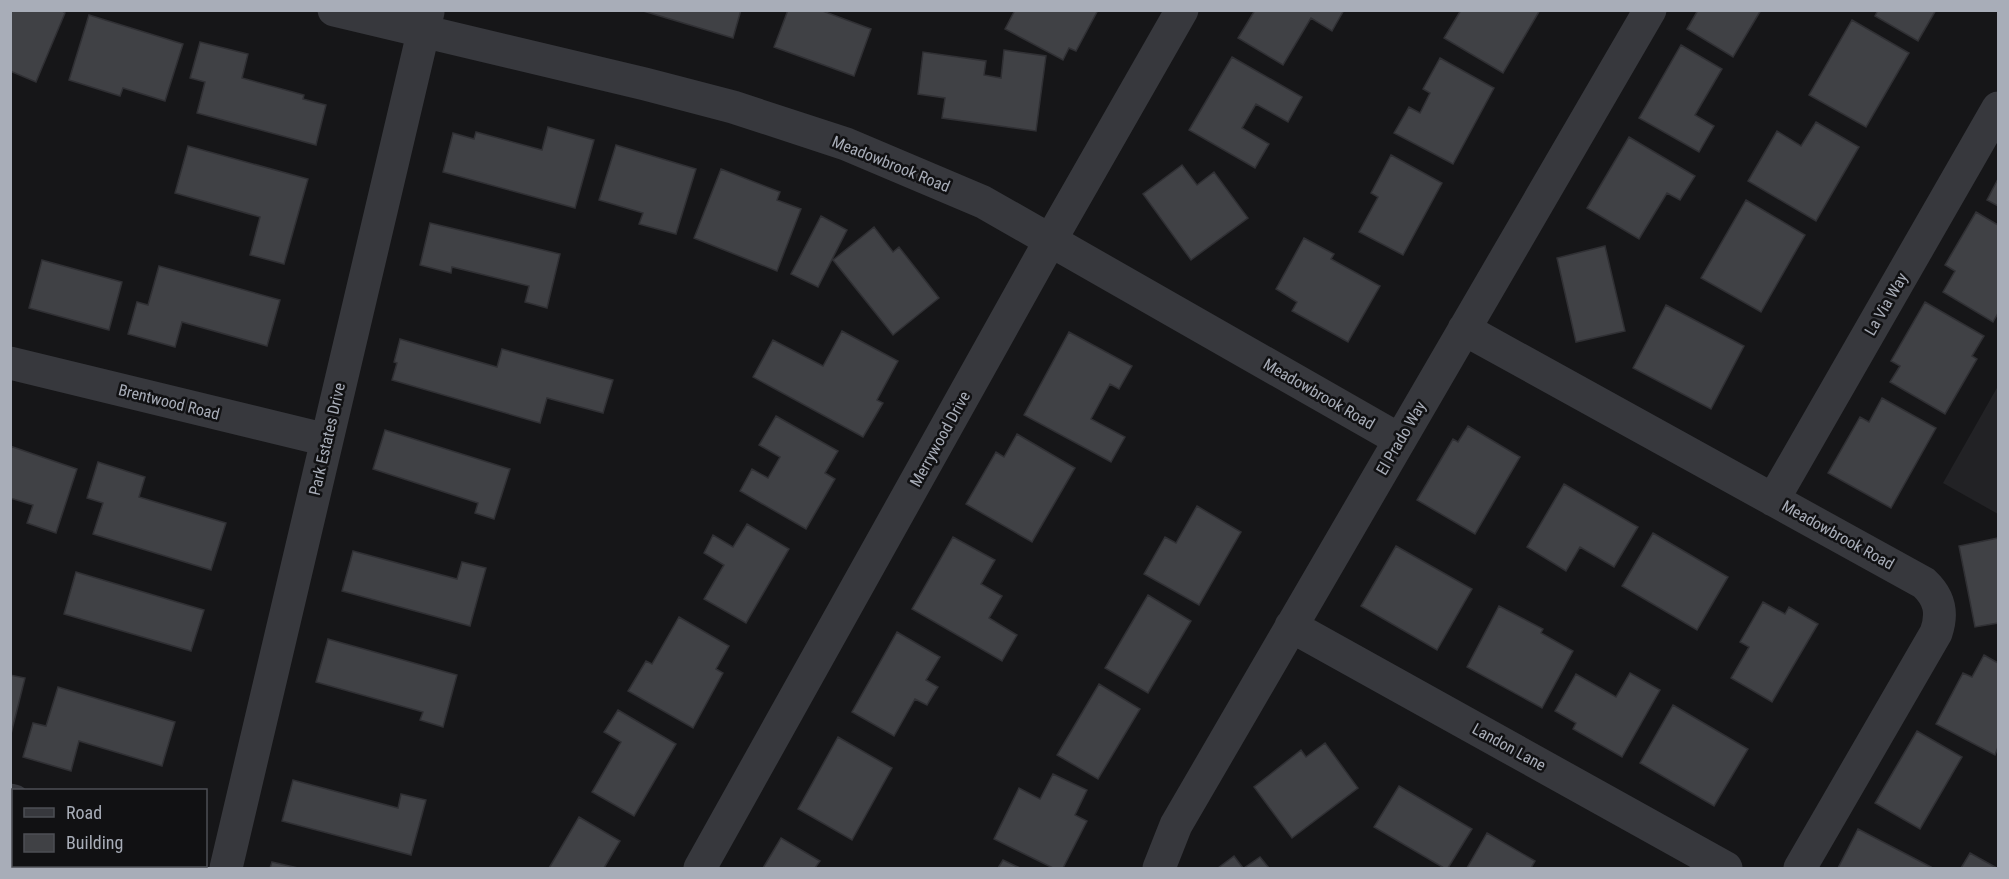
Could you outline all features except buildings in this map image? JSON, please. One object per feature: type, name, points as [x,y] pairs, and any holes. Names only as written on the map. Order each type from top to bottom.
[{"type":"street","name":"Meadowbrook Road","points":[[334,10],[426,21],[733,107],[846,144],[983,202],[1400,440]]},
{"type":"street","name":"Merrywood Drive","points":[[700,868],[1050,241],[1182,10]]},
{"type":"street","name":"El Prado Way","points":[[1159,868],[1176,825],[1650,10]]},
{"type":"street","name":"Park Estates Drive","points":[[220,854],[327,440],[426,21]]},
{"type":"street","name":"La Via Way","points":[[1773,500],[1998,108]]},
{"type":"street","name":"Meadowbrook Road","points":[[1464,329],[1924,583],[1932,590],[1940,611],[1940,623],[1936,633],[1800,868]]},
{"type":"street","name":"Brentwood Road","points":[[10,363],[327,440]]},
{"type":"street","name":"Landon Lane","points":[[1291,626],[1726,868]]},
{"type":"shaded area","points":[[1998,386],[1998,514],[1943,483]]}]
